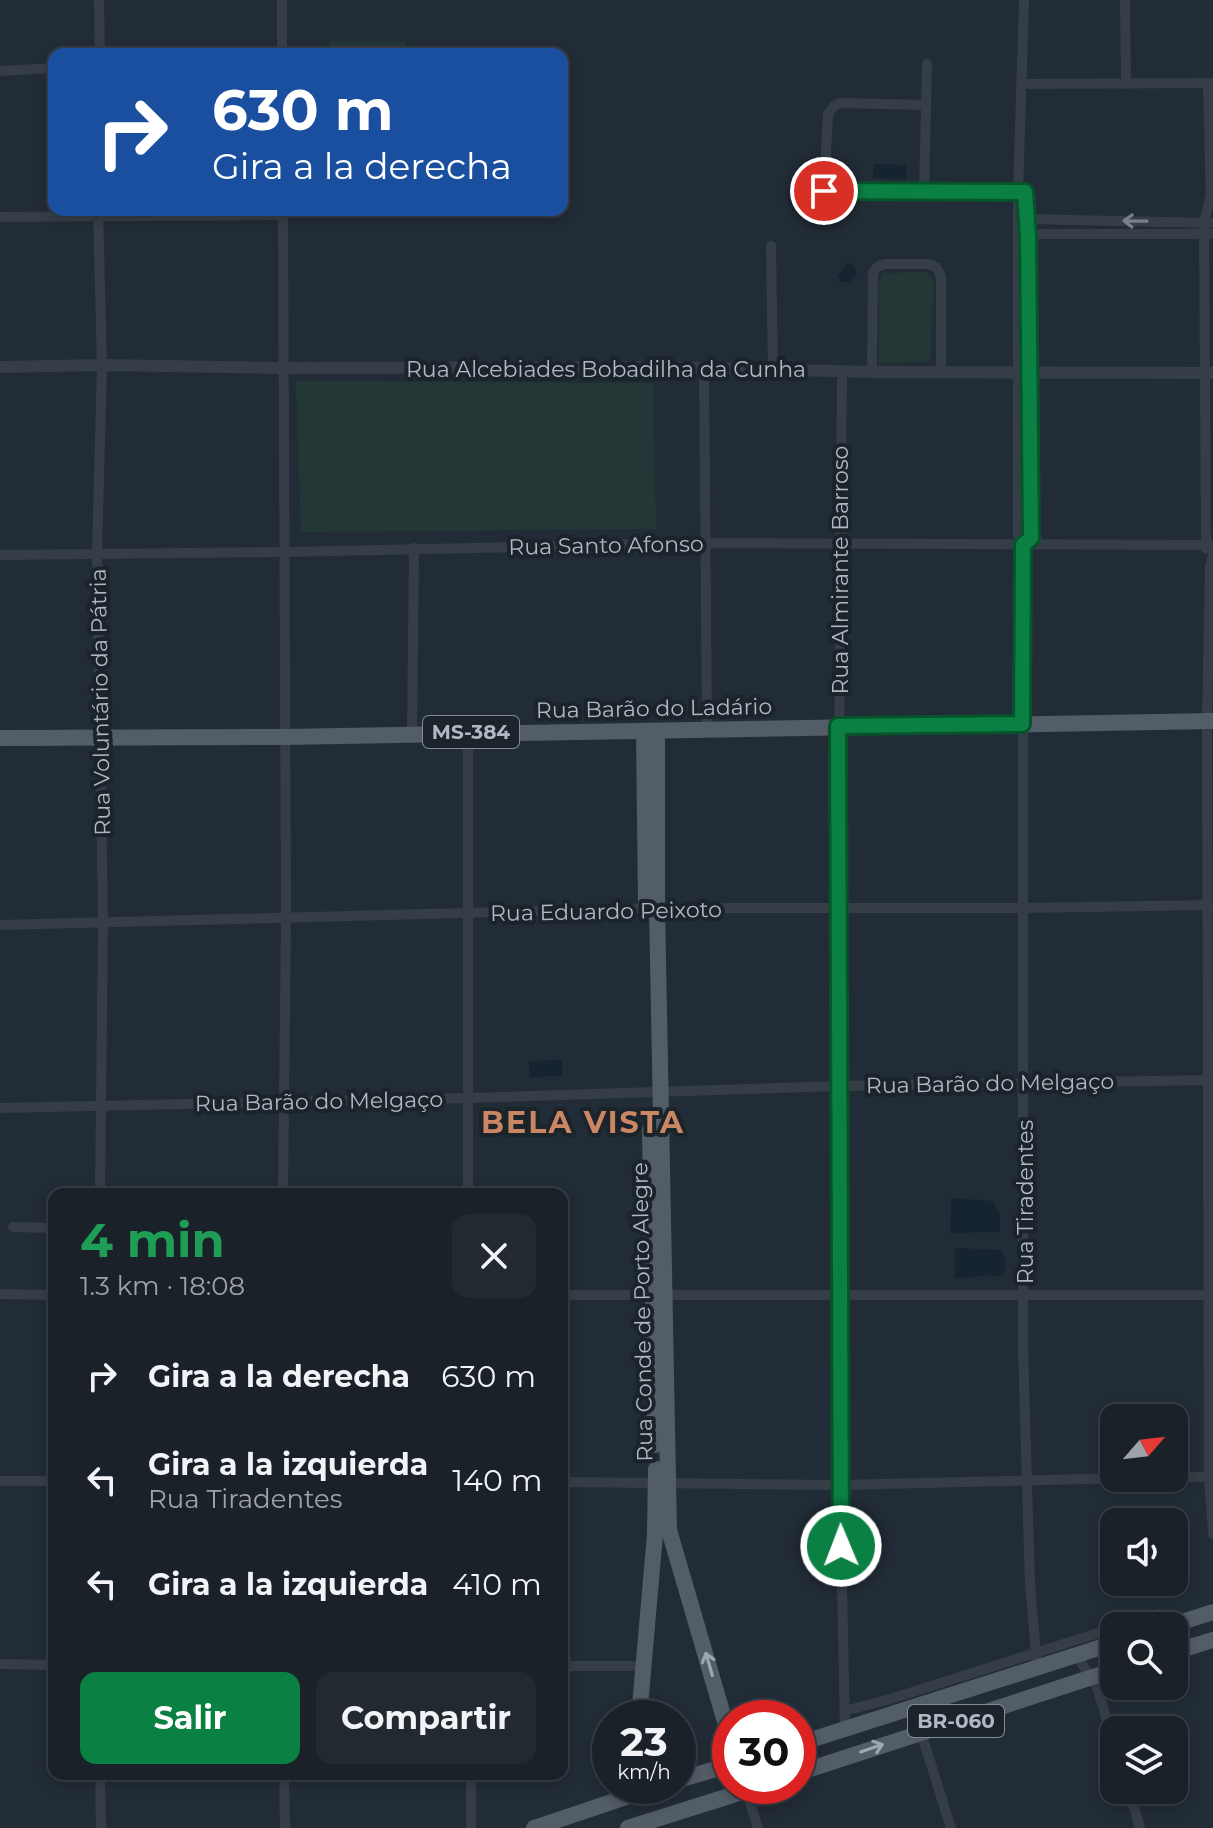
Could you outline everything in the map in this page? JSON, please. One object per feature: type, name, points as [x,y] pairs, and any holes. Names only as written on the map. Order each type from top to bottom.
[{"type":"main road","name":"Rua Barão do Ladário","points":[[0,738],[284,737],[1210,721]]},
{"type":"main road","name":"Rua Conde de Porto Alegre","points":[[641,1700],[661,1482],[650,731]]},
{"type":"main road","name":"Rua Conde de Porto Alegre","points":[[661,1482],[672,1545],[718,1700]]},
{"type":"main road","points":[[1188,1616],[1213,1612]]},
{"type":"main road","points":[[1188,1648],[1213,1640]]},
{"type":"main road","name":"BR-060","points":[[816,1739],[913,1707],[1036,1660],[1076,1655],[1100,1647]]},
{"type":"main road","name":"BR-060","points":[[816,1767],[1100,1674]]},
{"type":"main road","points":[[628,1828],[662,1823],[712,1803]]},
{"type":"main road","points":[[534,1828],[603,1804]]},
{"type":"street","points":[[99,0],[100,48]]},
{"type":"street","points":[[282,0],[282,48]]},
{"type":"street","name":"Rua Tiradentes","points":[[1024,0],[1018,179],[1023,219],[1018,537],[1023,545],[1023,1347],[1030,1584],[1036,1660]]},
{"type":"street","points":[[1125,0],[1126,84]]},
{"type":"street","points":[[924,192],[927,64]]},
{"type":"street","points":[[0,71],[48,68]]},
{"type":"street","points":[[1023,84],[1210,83],[1209,1295],[1213,1534]]},
{"type":"street","points":[[926,105],[840,103],[834,106],[828,114],[824,191],[1021,192]]},
{"type":"street","points":[[1210,198],[1213,214]]},
{"type":"street","points":[[0,217],[48,215]]},
{"type":"street","name":"Rua Voluntário da Pátria","points":[[98,216],[102,365],[97,553],[103,922],[100,1188]]},
{"type":"street","points":[[283,216],[286,916],[283,1188]]},
{"type":"street","points":[[1023,219],[1209,229]]},
{"type":"street","points":[[1023,234],[1209,229]]},
{"type":"street","points":[[771,246],[773,371]]},
{"type":"street","points":[[872,372],[873,273],[885,264],[929,264],[937,268],[941,277],[941,371]]},
{"type":"street","name":"Rua Alcebiades Bobadilha da Cunha","points":[[0,367],[102,365],[1208,373]]},
{"type":"street","points":[[704,369],[707,729]]},
{"type":"street","name":"Rua Almirante Barroso","points":[[842,371],[838,908],[840,1485],[845,1730]]},
{"type":"street","name":"Rua Santo Afonso","points":[[0,555],[706,543],[1209,545]]},
{"type":"street","points":[[412,733],[414,548]]},
{"type":"street","points":[[468,732],[468,1188]]},
{"type":"street","name":"Rua Eduardo Peixoto","points":[[0,925],[651,908],[1211,905]]},
{"type":"street","name":"Rua Barão do Melgaço","points":[[0,1108],[839,1086],[1211,1080]]},
{"type":"street","points":[[13,1227],[48,1228]]},
{"type":"street","points":[[0,1294],[48,1295]]},
{"type":"street","points":[[568,1295],[1209,1295]]},
{"type":"street","points":[[1188,1477],[1211,1477]]},
{"type":"street","points":[[568,1482],[840,1485],[1100,1478]]},
{"type":"street","points":[[0,1481],[48,1481]]},
{"type":"street","points":[[844,1711],[1036,1660],[1100,1634]]},
{"type":"street","points":[[1076,1655],[1092,1677],[1105,1716]]},
{"type":"street","points":[[0,1664],[48,1665]]},
{"type":"street","points":[[568,1666],[644,1666]]},
{"type":"street","points":[[913,1707],[951,1828]]},
{"type":"street","points":[[100,1780],[101,1828]]},
{"type":"street","points":[[284,1780],[285,1828]]},
{"type":"street","points":[[471,1780],[471,1828]]},
{"type":"street","points":[[754,1804],[758,1828]]},
{"type":"street","points":[[1133,1804],[1140,1828]]},
{"type":"shaded area","points":[[329,41],[405,41],[405,48],[330,48]]},
{"type":"shaded area","points":[[926,272],[934,281],[930,362],[879,363],[879,282],[883,273]]},
{"type":"shaded area","points":[[296,381],[653,383],[656,529],[301,532]]},
{"type":"water","points":[[874,164],[906,165],[906,179],[873,178]]},
{"type":"water","points":[[847,263],[854,266],[857,275],[850,282],[841,282],[837,277]]},
{"type":"water","points":[[562,1060],[562,1076],[530,1077],[529,1061]]},
{"type":"water","points":[[951,1198],[993,1201],[1000,1214],[1000,1232],[950,1233]]},
{"type":"water","points":[[955,1248],[1001,1250],[1006,1260],[1005,1272],[998,1277],[987,1275],[954,1279]]},
{"type":"district","name":"BELA VISTA","points":[[583,1123]]},
{"type":"route","points":[[824,191],[1025,192],[1028,235],[1031,538],[1023,545],[1022,724],[838,726],[841,1546]]}]
